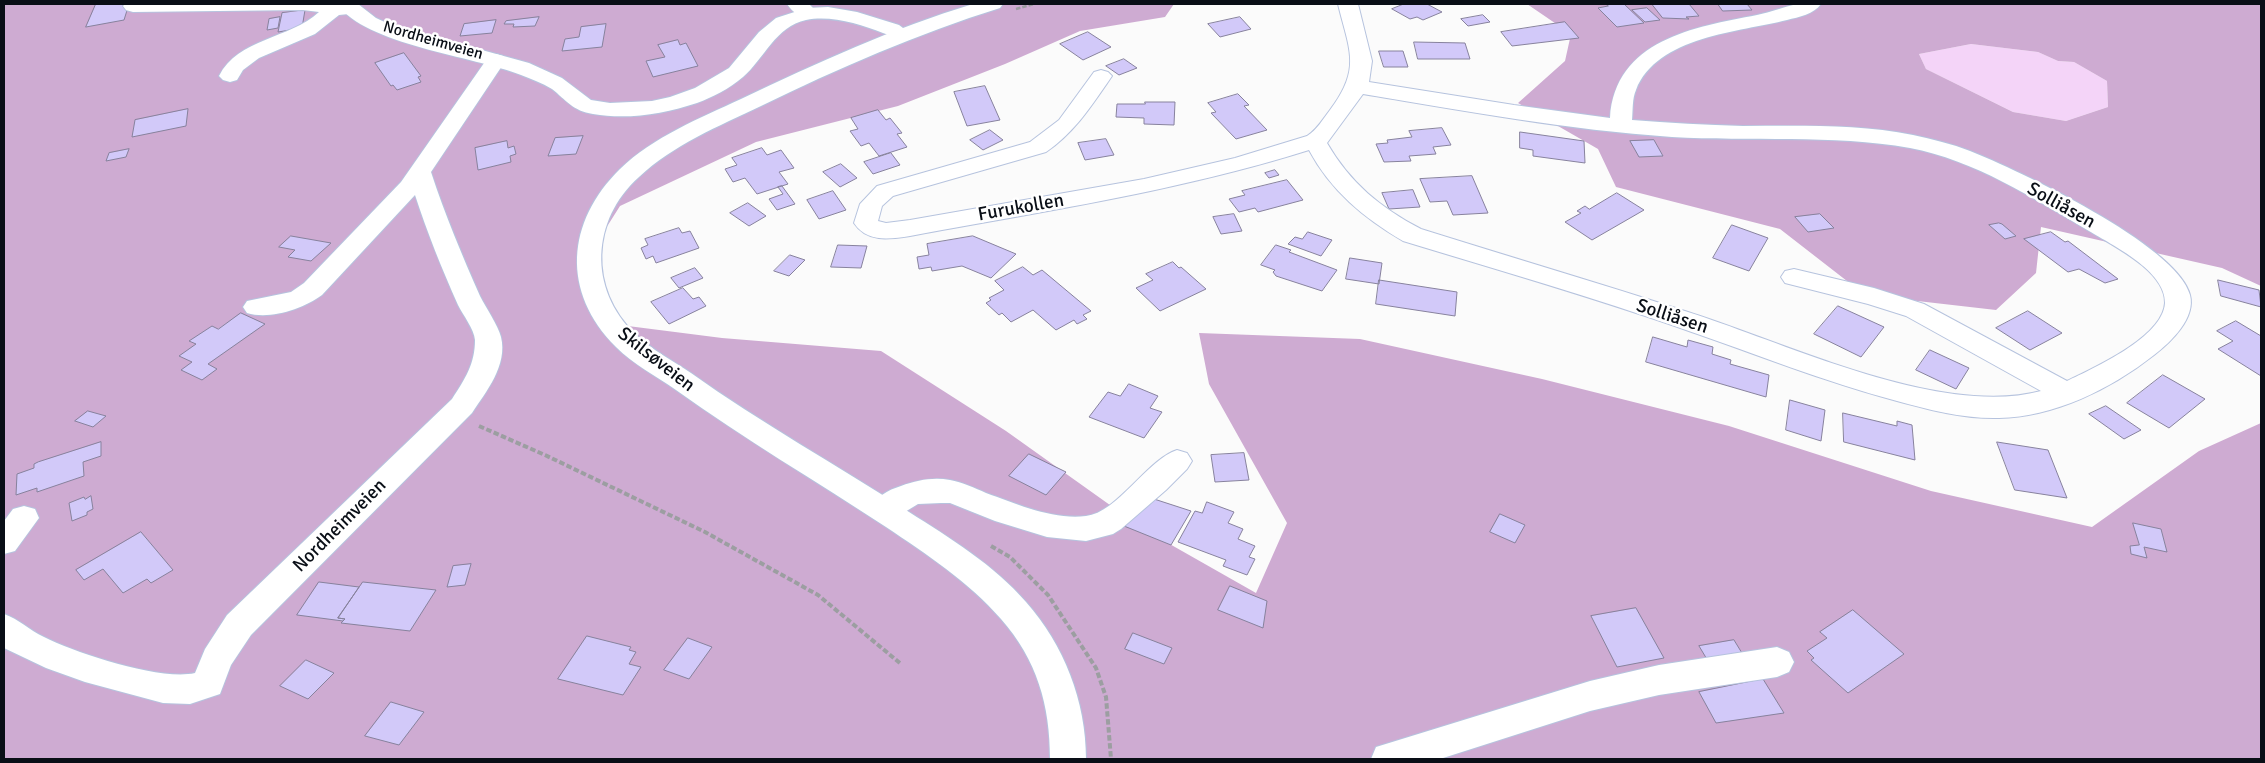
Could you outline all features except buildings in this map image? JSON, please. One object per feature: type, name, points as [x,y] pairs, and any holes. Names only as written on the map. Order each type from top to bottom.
[{"type":"street","points":[[134,6],[303,4],[344,7]]},
{"type":"street","name":"Skilsøveien","points":[[993,4],[901,34],[864,50],[714,120],[650,157],[628,174],[610,195],[599,212],[588,244],[587,268],[594,297],[608,321],[626,341],[689,387],[884,510],[964,564],[998,594],[1027,627],[1055,678],[1069,747],[1068,759]]},
{"type":"street","points":[[1315,141],[1321,137],[1356,86],[1362,70],[1362,61],[1348,4]]},
{"type":"street","points":[[1621,125],[1622,102],[1626,87],[1638,69],[1652,56],[1696,33],[1780,9],[1806,8],[1812,4]]},
{"type":"street","name":"Nordheimveien","points":[[344,7],[367,21],[386,29],[539,74],[561,86],[584,106],[607,109],[658,106],[684,100],[720,83],[737,71],[763,38],[782,22],[803,9],[829,12],[892,28],[901,34]]},
{"type":"street","points":[[230,76],[231,70],[242,60],[310,30],[344,7]]},
{"type":"street","points":[[856,20],[864,50]]},
{"type":"street","name":"Nordheimveien","points":[[256,307],[274,305],[300,298],[313,289],[372,224],[409,187],[496,60]]},
{"type":"street","name":"Furukollen","points":[[1101,76],[1068,125],[1038,148],[885,191],[872,201],[867,210],[866,223],[871,229],[881,232],[1144,186],[1241,164],[1315,141]]},
{"type":"street","name":"Solliåsen","points":[[1315,141],[1334,175],[1354,196],[1388,222],[1412,235],[1688,321],[1859,382],[1938,402],[1993,408],[2026,407],[2067,394],[2129,360],[2152,344],[2174,319],[2179,305],[2176,289],[2166,274],[2142,253],[2075,212],[1975,161],[1926,145],[1876,135],[1730,133],[1621,125],[1356,86]]},
{"type":"street","name":"Nordheimveien","points":[[4,628],[17,641],[88,669],[176,690],[194,690],[208,684],[217,659],[240,625],[462,406],[480,381],[487,362],[488,337],[472,307],[435,221],[419,172]]},
{"type":"street","points":[[1794,277],[1874,297],[1915,310],[2067,394]]},
{"type":"street","points":[[884,510],[906,494],[936,490],[952,492],[1040,523],[1059,527],[1088,528],[1104,525],[1143,496],[1177,461]]},
{"type":"street","points":[[4,542],[24,518]]},
{"type":"street","points":[[1389,759],[1590,696],[1659,680],[1777,662]]},
{"type":"path","points":[[452,415],[545,454],[706,532],[818,595],[901,664]]},
{"type":"path","points":[[986,542],[1010,557],[1048,595],[1096,668],[1106,697],[1110,759]]},
{"type":"shaded area","points":[[4,4],[1174,4],[1165,17],[1080,31],[1005,64],[898,106],[756,142],[620,206],[582,266],[620,325],[722,338],[881,351],[1006,431],[1145,530],[1256,593],[1287,523],[1209,384],[1199,333],[1360,339],[1542,379],[1729,426],[1931,491],[2092,527],[2199,451],[2261,423],[2261,759],[4,759]]},
{"type":"shaded area","points":[[1527,4],[2261,4],[2261,286],[2222,268],[2041,227],[2036,273],[1996,310],[1865,295],[1780,229],[1616,187],[1598,149],[1518,103],[1565,61],[1571,34]],"holes":[[[1971,44],[2038,52],[2058,61],[2074,62],[2107,81],[2108,107],[2066,121],[2013,112],[1926,69],[1919,54]]]},
{"type":"shaded area","points":[[1971,44],[2038,52],[2058,61],[2074,62],[2107,81],[2108,107],[2066,121],[2013,112],[1926,69],[1919,54]]}]
